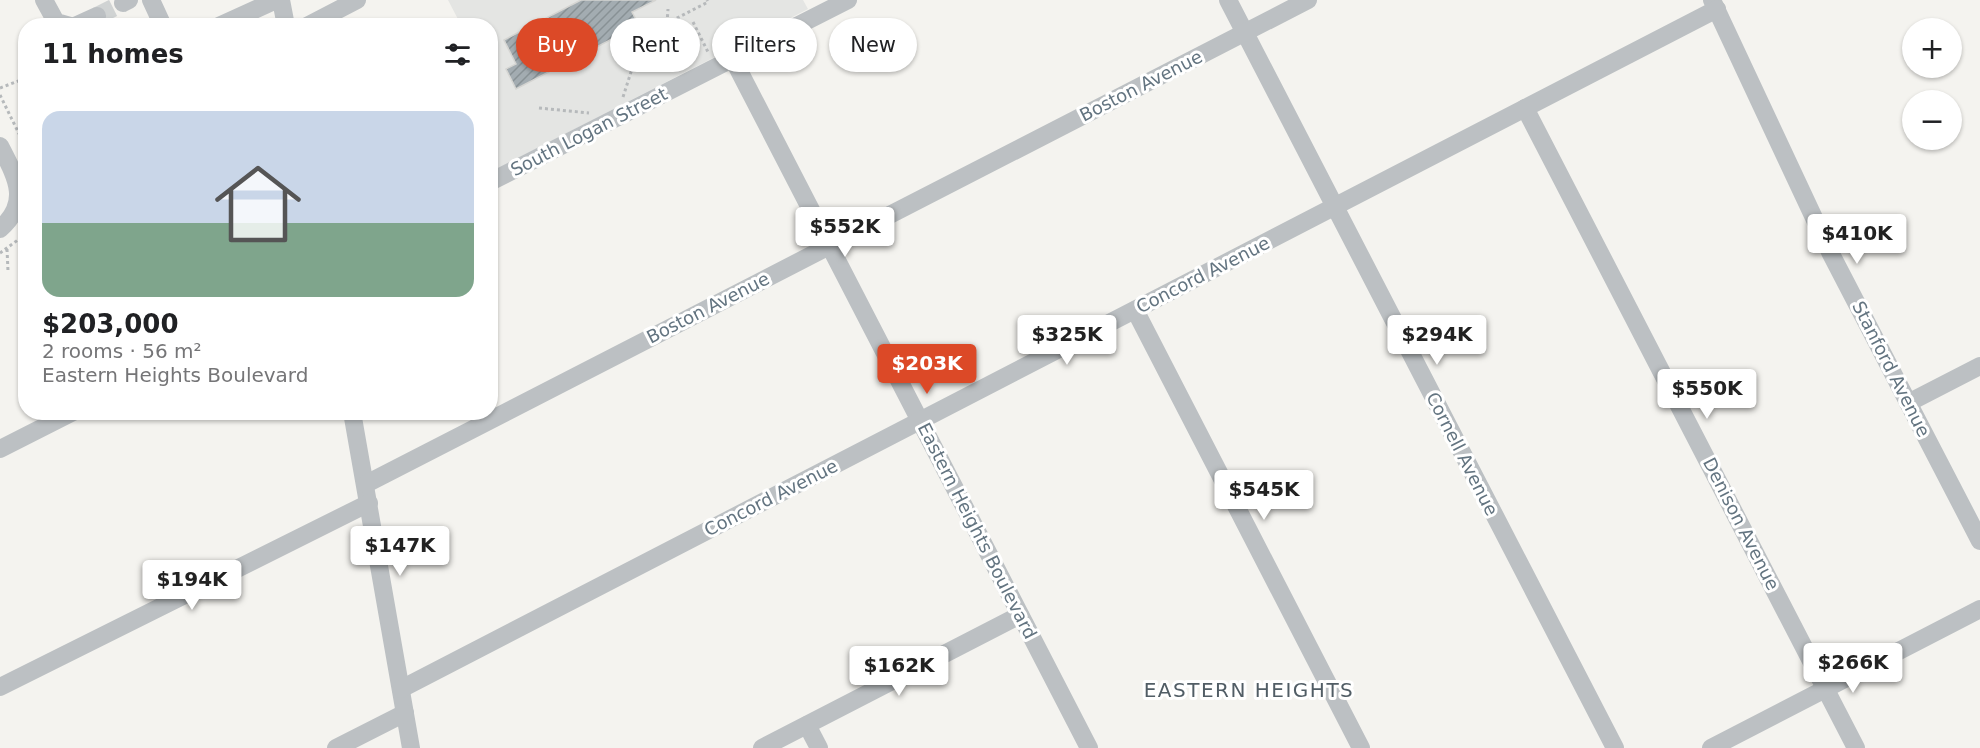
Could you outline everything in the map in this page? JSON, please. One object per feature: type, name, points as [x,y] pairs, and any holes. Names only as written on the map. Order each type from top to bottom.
[{"type":"street","points":[[44,0],[54,18]]},
{"type":"street","points":[[151,0],[159,18]]},
{"type":"street","points":[[237,18],[276,0]]},
{"type":"street","points":[[281,0],[283,18]]},
{"type":"street","points":[[322,18],[357,0]]},
{"type":"street","name":"South Logan Street","points":[[813,18],[848,0]]},
{"type":"street","name":"Cornell Avenue","points":[[1228,0],[1614,748]]},
{"type":"street","name":"Boston Avenue","points":[[498,416],[1308,0]]},
{"type":"street","name":"Concord Avenue","points":[[401,689],[1526,108],[1715,5]]},
{"type":"street","name":"Stanford Avenue","points":[[1715,5],[1830,252],[1980,541]]},
{"type":"street","points":[[93,18],[97,16]]},
{"type":"street","name":"South Logan Street","points":[[498,179],[712,70]]},
{"type":"street","name":"Eastern Heights Boulevard","points":[[740,72],[1089,748]]},
{"type":"street","name":"Denison Avenue","points":[[1526,108],[1856,748]]},
{"type":"street","points":[[0,146],[18,192]]},
{"type":"street","points":[[0,229],[18,208]]},
{"type":"street","points":[[1135,310],[1361,748]]},
{"type":"street","points":[[1908,403],[1980,366]]},
{"type":"street","points":[[0,449],[59,420]]},
{"type":"street","points":[[354,420],[411,748]]},
{"type":"street","name":"Boston Avenue","points":[[366,484],[491,420]]},
{"type":"street","points":[[0,687],[369,503]]},
{"type":"street","points":[[1711,748],[1980,609]]},
{"type":"street","points":[[762,748],[1020,615]]},
{"type":"street","points":[[336,748],[405,713]]},
{"type":"street","points":[[807,725],[819,748]]},
{"type":"path","points":[[677,18],[708,2],[707,0]]},
{"type":"path","points":[[667,18],[668,9]]},
{"type":"path","points":[[700,36],[709,54]]},
{"type":"path","points":[[623,98],[632,72]]},
{"type":"path","points":[[0,88],[18,81]]},
{"type":"path","points":[[0,95],[18,132]]},
{"type":"path","points":[[539,108],[594,114]]},
{"type":"path","points":[[0,253],[18,240]]},
{"type":"path","points":[[7,249],[8,271]]},
{"type":"shaded area","points":[[448,0],[803,0],[808,9],[790,18],[712,18],[712,58],[700,65],[700,18],[610,18],[610,72],[686,72],[498,168],[498,18],[457,18]]},
{"type":"building","points":[[581,0],[656,0],[632,12],[635,18],[610,18],[610,40],[598,46],[598,18],[546,18]]},
{"type":"building","points":[[516,34],[516,64],[504,40]]},
{"type":"building","points":[[516,64],[516,72],[549,72],[516,89],[506,69]]},
{"type":"tunnel","points":[[97,16],[123,3]]},
{"type":"district","name":"EASTERN HEIGHTS","points":[[1249,690]]}]
